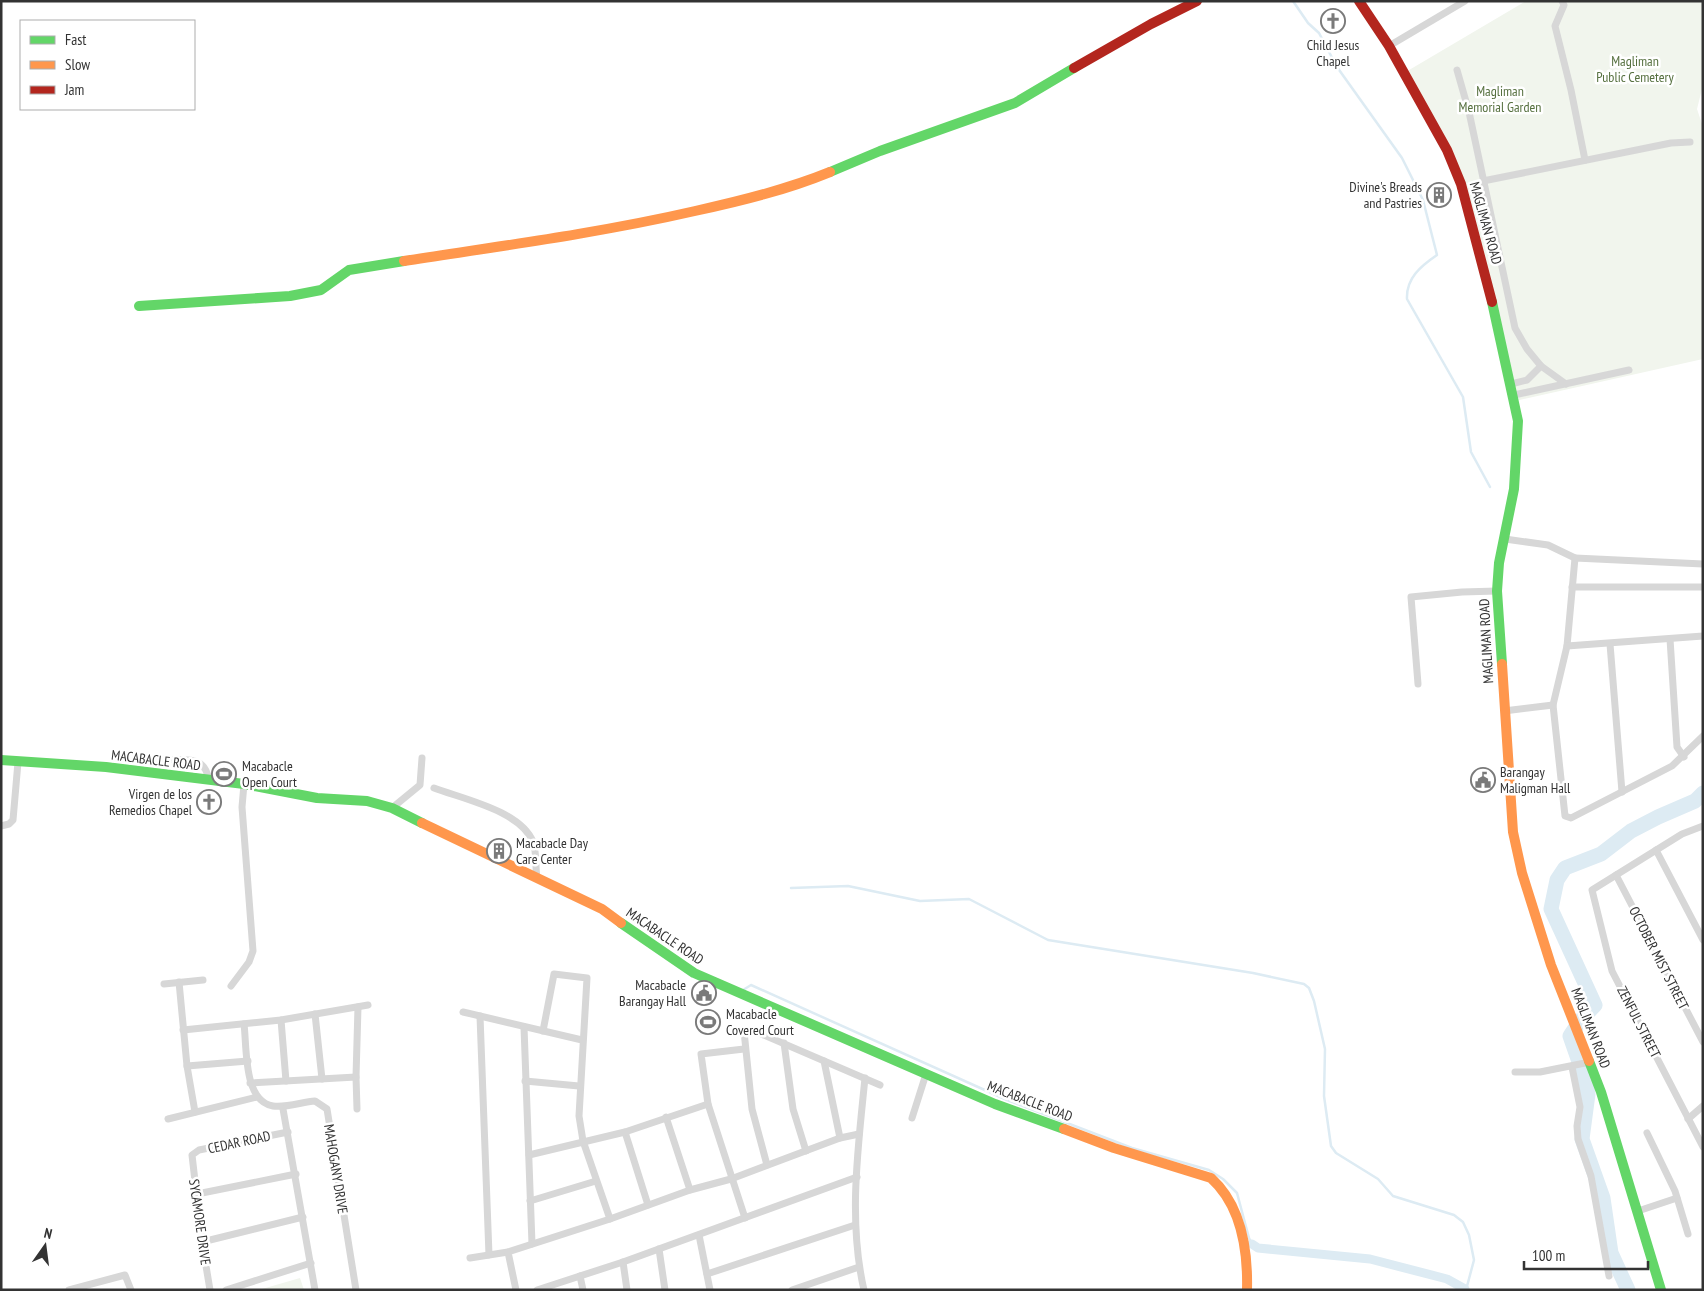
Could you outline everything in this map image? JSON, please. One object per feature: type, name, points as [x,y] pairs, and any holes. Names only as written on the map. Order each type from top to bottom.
[{"type":"street","points":[[139,306],[290,296],[321,290],[349,270],[631,226],[749,199],[802,183],[880,151],[972,120],[1015,103],[1150,24],[1197,1]]},
{"type":"street","name":"MAGLIMAN ROAD","points":[[1359,1],[1389,46],[1443,142],[1461,184],[1484,268],[1514,395],[1518,421],[1517,463],[1505,539],[1497,574],[1513,832],[1522,873],[1551,965],[1577,1030],[1580,1065],[1601,1092],[1661,1290]]},
{"type":"street","points":[[1389,46],[1465,1]]},
{"type":"street","points":[[1562,1],[1564,5],[1555,26],[1571,90],[1585,160]]},
{"type":"street","points":[[1457,70],[1483,181],[1512,320],[1520,338],[1541,366],[1566,384]]},
{"type":"street","points":[[1483,181],[1671,143],[1690,142]]},
{"type":"street","points":[[1511,384],[1527,380],[1541,366]]},
{"type":"street","points":[[1514,395],[1629,370]]},
{"type":"street","points":[[1505,539],[1548,545],[1575,558],[1703,564]]},
{"type":"street","points":[[1575,558],[1567,646],[1553,705],[1565,816],[1571,818],[1672,766],[1684,757],[1703,736]]},
{"type":"street","points":[[1572,587],[1703,587]]},
{"type":"street","points":[[1418,684],[1411,597],[1497,591]]},
{"type":"street","points":[[1567,646],[1703,636]]},
{"type":"street","points":[[1670,638],[1677,747],[1684,757]]},
{"type":"street","points":[[1610,644],[1622,792]]},
{"type":"street","points":[[1504,711],[1553,705]]},
{"type":"street","points":[[392,808],[420,785],[422,758]]},
{"type":"street","points":[[164,759],[200,762],[207,768],[210,780]]},
{"type":"street","name":"MACABACLE ROAD","points":[[1,760],[106,767],[244,784],[317,798],[367,801],[392,808],[602,909],[694,974],[1032,1118],[1114,1148],[1203,1175],[1219,1184],[1231,1200],[1244,1245],[1248,1267],[1247,1290]]},
{"type":"street","points":[[1,826],[9,824],[13,820],[18,762]]},
{"type":"street","points":[[231,986],[249,962],[253,951],[242,807],[244,784]]},
{"type":"street","points":[[434,788],[512,817],[526,831],[534,843],[537,877]]},
{"type":"street","points":[[1616,875],[1682,834],[1703,826]]},
{"type":"street","points":[[1656,850],[1703,940]]},
{"type":"street","name":"ZENFUL STREET","points":[[1616,875],[1592,890],[1612,972],[1703,1147]]},
{"type":"street","name":"OCTOBER MIST STREET","points":[[1616,875],[1703,1042]]},
{"type":"street","points":[[543,1031],[554,974],[580,975],[587,978],[588,986],[579,1086],[579,1116],[583,1141],[610,1219]]},
{"type":"street","points":[[164,984],[203,980]]},
{"type":"street","points":[[179,982],[187,1066],[195,1112]]},
{"type":"street","points":[[184,1030],[281,1020],[368,1005]]},
{"type":"street","points":[[357,1109],[358,1007]]},
{"type":"street","points":[[462,1012],[582,1040]]},
{"type":"street","points":[[315,1014],[322,1079]]},
{"type":"street","points":[[480,1016],[489,1255]]},
{"type":"street","points":[[281,1020],[286,1081]]},
{"type":"street","points":[[168,1119],[257,1097],[250,1083],[244,1024]]},
{"type":"street","points":[[524,1027],[532,1244]]},
{"type":"street","points":[[767,1165],[752,1109],[744,1048],[744,1031],[748,1029],[784,1043],[880,1085]]},
{"type":"street","points":[[784,1043],[793,1109],[806,1151]]},
{"type":"street","points":[[744,1048],[702,1054],[708,1104],[745,1218]]},
{"type":"street","points":[[824,1060],[840,1138]]},
{"type":"street","points":[[187,1066],[248,1061]]},
{"type":"street","points":[[1515,1072],[1540,1072],[1580,1065],[1578,1139],[1591,1176],[1609,1276]]},
{"type":"street","points":[[912,1118],[926,1074]]},
{"type":"street","points":[[250,1083],[356,1077]]},
{"type":"street","points":[[864,1290],[859,1267],[855,1226],[865,1078]]},
{"type":"street","points":[[525,1081],[579,1086]]},
{"type":"street","name":"MAHOGANY DRIVE","points":[[257,1097],[273,1106],[315,1100],[327,1109],[356,1290]]},
{"type":"street","points":[[529,1155],[625,1132],[708,1104]]},
{"type":"street","points":[[1688,1119],[1703,1106]]},
{"type":"street","points":[[283,1108],[315,1290]]},
{"type":"street","points":[[666,1117],[690,1190]]},
{"type":"street","name":"CEDAR ROAD","points":[[192,1155],[198,1150],[288,1132]]},
{"type":"street","points":[[625,1132],[648,1205]]},
{"type":"street","points":[[1647,1133],[1677,1198],[1688,1234]]},
{"type":"street","points":[[470,1258],[508,1252],[610,1219],[690,1190],[731,1179],[840,1138],[860,1134]]},
{"type":"street","name":"SYCAMORE DRIVE","points":[[192,1155],[202,1242],[210,1290]]},
{"type":"street","points":[[197,1194],[296,1174]]},
{"type":"street","points":[[538,1290],[623,1262],[857,1177]]},
{"type":"street","points":[[530,1201],[596,1181]]},
{"type":"street","points":[[1638,1212],[1677,1198]]},
{"type":"street","points":[[202,1242],[303,1216]]},
{"type":"street","points":[[707,1274],[855,1226]]},
{"type":"street","points":[[699,1234],[710,1290]]},
{"type":"street","points":[[659,1249],[665,1290]]},
{"type":"street","points":[[508,1252],[516,1290]]},
{"type":"street","points":[[623,1262],[627,1290]]},
{"type":"street","points":[[226,1290],[310,1263]]},
{"type":"street","points":[[792,1290],[859,1267]]},
{"type":"street","points":[[69,1290],[125,1274],[131,1290]]},
{"type":"street","points":[[580,1276],[583,1290]]},
{"type":"green space","points":[[1526,1],[1703,1],[1703,85],[1697,109],[1703,127],[1703,359],[1515,401],[1461,184],[1404,73]]},
{"type":"green space","name":"Macabacle Open Court","points":[[213,766],[237,771],[235,782],[211,777]]},
{"type":"green space","points":[[300,1278],[304,1290],[262,1289]]},
{"type":"waterway","points":[[1293,1],[1308,23],[1319,33],[1337,67],[1402,158],[1423,200],[1437,255],[1416,273],[1409,285],[1407,299],[1463,397],[1471,452],[1490,487]]},
{"type":"waterway","points":[[1628,1290],[1611,1253],[1603,1198],[1582,1139],[1588,1094],[1585,1079],[1570,1036],[1580,1021],[1595,1005],[1551,909],[1557,880],[1565,868],[1601,854],[1631,831],[1695,801],[1703,793]]},
{"type":"waterway","points":[[791,888],[848,886],[920,901],[969,899],[1048,940],[1253,973],[1304,984],[1309,988],[1314,1001],[1325,1049],[1324,1096],[1331,1146],[1336,1153],[1378,1179],[1393,1196],[1454,1215],[1463,1222],[1469,1235],[1474,1260],[1466,1290]]},
{"type":"waterway","points":[[743,990],[751,985],[1007,1100],[1132,1148],[1209,1170],[1223,1179],[1237,1193],[1252,1244]]},
{"type":"waterway","points":[[1252,1244],[1258,1248],[1370,1259],[1447,1279],[1465,1289]]},
{"type":"waterway","points":[[1370,1259],[1399,1268]]},
{"type":"traffic: fast","points":[[830,172],[880,151],[1015,103],[1074,68]]},
{"type":"traffic: fast","points":[[139,306],[290,296],[321,290],[349,270],[404,261]]},
{"type":"traffic: fast","points":[[1492,302],[1518,421],[1514,489],[1499,563],[1497,591],[1502,664]]},
{"type":"traffic: fast","points":[[1,760],[106,767],[244,784],[317,798],[367,801],[392,808],[422,823]]},
{"type":"traffic: fast","points":[[621,923],[694,973],[995,1104],[1064,1129]]},
{"type":"traffic: fast","points":[[1589,1061],[1601,1092],[1661,1290]]},
{"type":"traffic: slow","points":[[404,261],[550,239],[659,219],[763,194],[830,172]]},
{"type":"traffic: slow","points":[[1502,664],[1513,832],[1522,873],[1551,965],[1589,1061]]},
{"type":"traffic: slow","points":[[422,823],[602,909],[621,923]]},
{"type":"traffic: slow","points":[[1064,1129],[1114,1148],[1211,1178],[1230,1202],[1241,1230],[1246,1260],[1247,1290]]},
{"type":"traffic: jam","points":[[1074,68],[1151,24],[1197,1]]},
{"type":"traffic: jam","points":[[1359,1],[1389,46],[1447,150],[1461,184],[1492,302]]},
{"type":"place","name":"Child Jesus Chapel","points":[[1333,21]]},
{"type":"place","name":"Divine's Breads and Pastries","points":[[1439,195]]},
{"type":"place","name":"Macabacle Open Court","points":[[224,774]]},
{"type":"place","name":"Barangay Maligman Hall","points":[[1483,780]]},
{"type":"place","name":"Virgen de los Remedios Chapel","points":[[209,802]]},
{"type":"place","name":"Macabacle Day Care Center","points":[[499,851]]},
{"type":"place","name":"Macabacle Barangay Hall","points":[[704,993]]},
{"type":"place","name":"Macabacle Covered Court","points":[[708,1022]]},
{"type":"park label","name":"Magliman Public Cemetery","points":[[1635,69]]},
{"type":"park label","name":"Magliman Memorial Garden","points":[[1500,99]]}]
